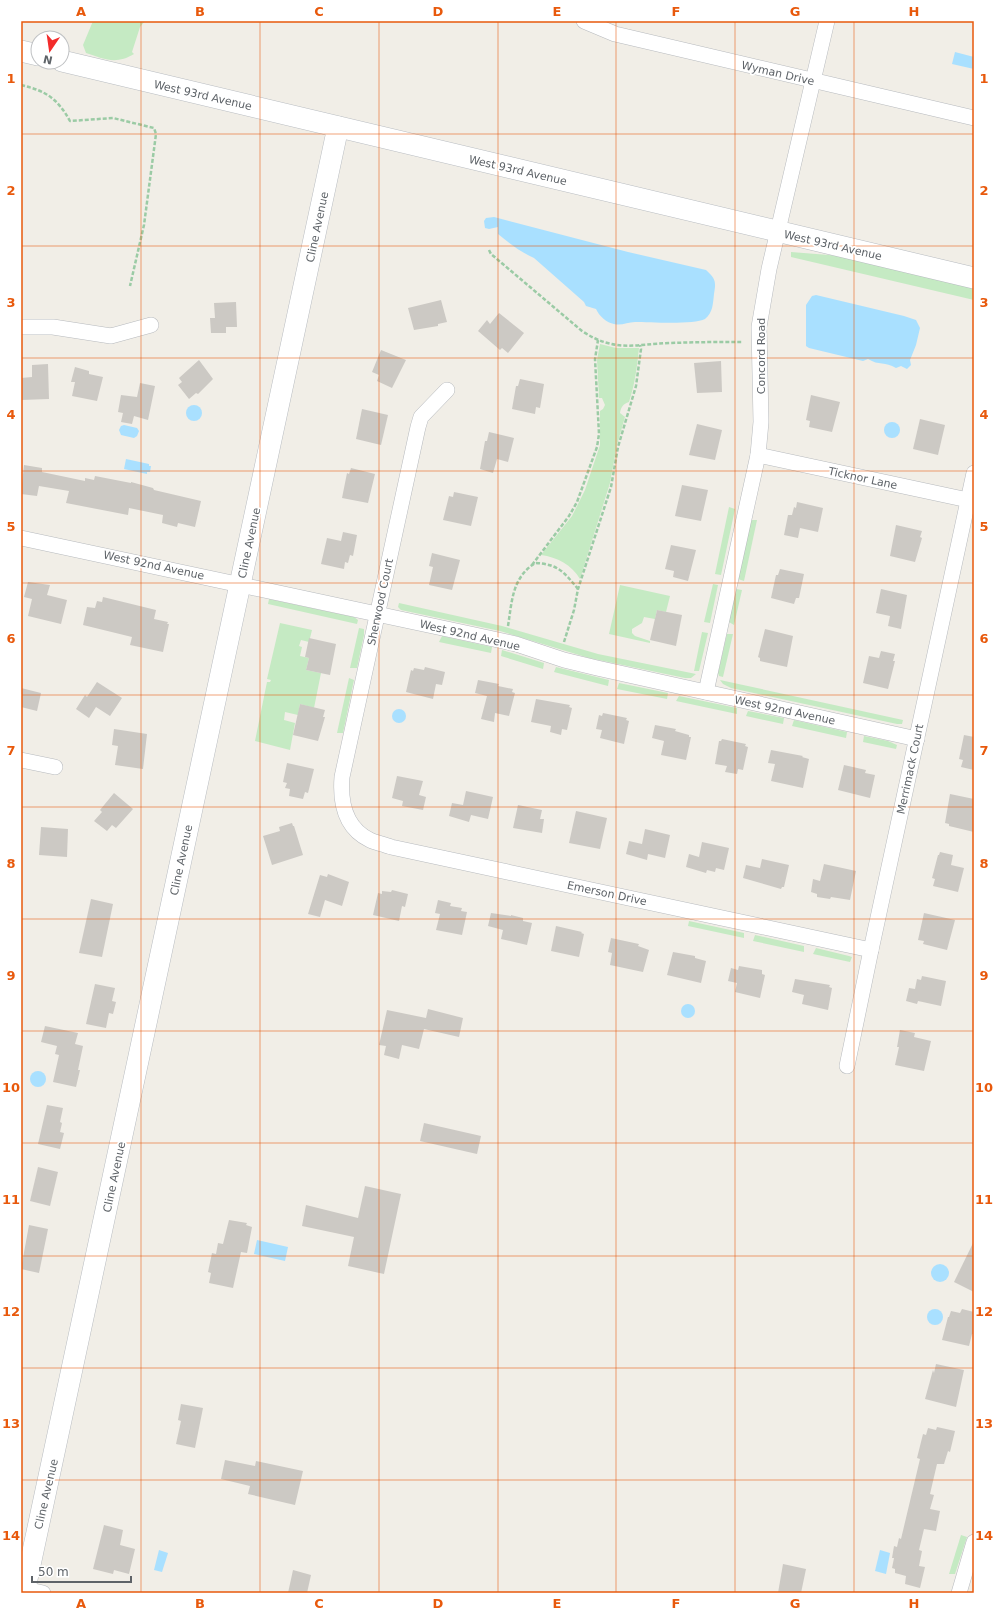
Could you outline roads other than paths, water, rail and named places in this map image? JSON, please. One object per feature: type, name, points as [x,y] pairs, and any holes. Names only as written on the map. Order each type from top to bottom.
[{"type":"street","name":"Wyman Drive","points":[[584,21],[615,34],[974,118]]},
{"type":"street","name":"Concord Road","points":[[706,692],[758,456],[761,422],[759,327],[769,269],[827,21]]},
{"type":"street","name":"West 93rd Avenue","points":[[70,63],[974,278]]},
{"type":"street","name":"Cline Avenue","points":[[31,1592],[27,1546],[61,1426],[338,127]]},
{"type":"street","points":[[21,327],[53,327],[111,336],[151,325]]},
{"type":"street","name":"Sherwood Court","points":[[349,823],[343,807],[341,792],[342,777],[421,417],[447,390]]},
{"type":"street","name":"Ticknor Lane","points":[[758,456],[968,500]]},
{"type":"street","name":"Merrimack Court","points":[[847,1066],[974,473]]},
{"type":"street","name":"West 92nd Avenue","points":[[21,538],[516,644],[570,662],[917,739]]},
{"type":"street","points":[[21,760],[55,767]]},
{"type":"street","name":"Emerson Drive","points":[[349,823],[358,832],[370,840],[391,846],[871,950]]},
{"type":"street","points":[[959,1593],[974,1542]]},
{"type":"water","points":[[955,52],[974,57],[974,69],[952,64]]},
{"type":"water","points":[[494,217],[628,252],[706,270],[712,276],[715,284],[711,311],[705,319],[692,322],[635,322],[619,325],[606,321],[601,317],[596,309],[586,306],[584,302],[534,258],[519,250],[498,234],[498,227],[489,229],[485,228],[484,221],[486,218]]},
{"type":"water","points":[[816,295],[916,320],[920,328],[916,345],[910,360],[911,365],[907,369],[901,366],[896,368],[868,359],[863,361],[806,346],[806,305],[812,296]]},
{"type":"water","points":[[194,405],[200,407],[202,413],[200,419],[194,421],[188,419],[186,413],[188,407]]},
{"type":"water","points":[[892,422],[898,424],[900,430],[898,436],[892,438],[886,436],[884,430],[886,424]]},
{"type":"water","points":[[124,425],[137,428],[139,431],[137,436],[134,438],[121,435],[119,430],[121,426]]},
{"type":"water","points":[[126,459],[149,464],[149,466],[151,466],[150,472],[147,472],[147,474],[124,469]]},
{"type":"water","points":[[396,709],[402,709],[406,713],[406,719],[402,723],[396,723],[392,719],[392,713]]},
{"type":"water","points":[[685,1004],[691,1004],[695,1008],[695,1014],[691,1018],[685,1018],[681,1014],[681,1008]]},
{"type":"water","points":[[38,1071],[44,1073],[46,1079],[44,1085],[38,1087],[32,1085],[30,1079],[32,1073]]},
{"type":"water","points":[[257,1240],[288,1247],[285,1261],[254,1254]]},
{"type":"water","points":[[940,1264],[944,1265],[948,1269],[948,1277],[944,1281],[940,1282],[936,1281],[932,1277],[931,1273],[932,1269],[936,1265]]},
{"type":"water","points":[[932,1309],[938,1309],[943,1314],[941,1323],[938,1325],[932,1325],[927,1320],[927,1314]]},
{"type":"water","points":[[159,1550],[168,1553],[162,1572],[154,1570]]},
{"type":"water","points":[[880,1550],[890,1553],[886,1574],[875,1571]]}]
